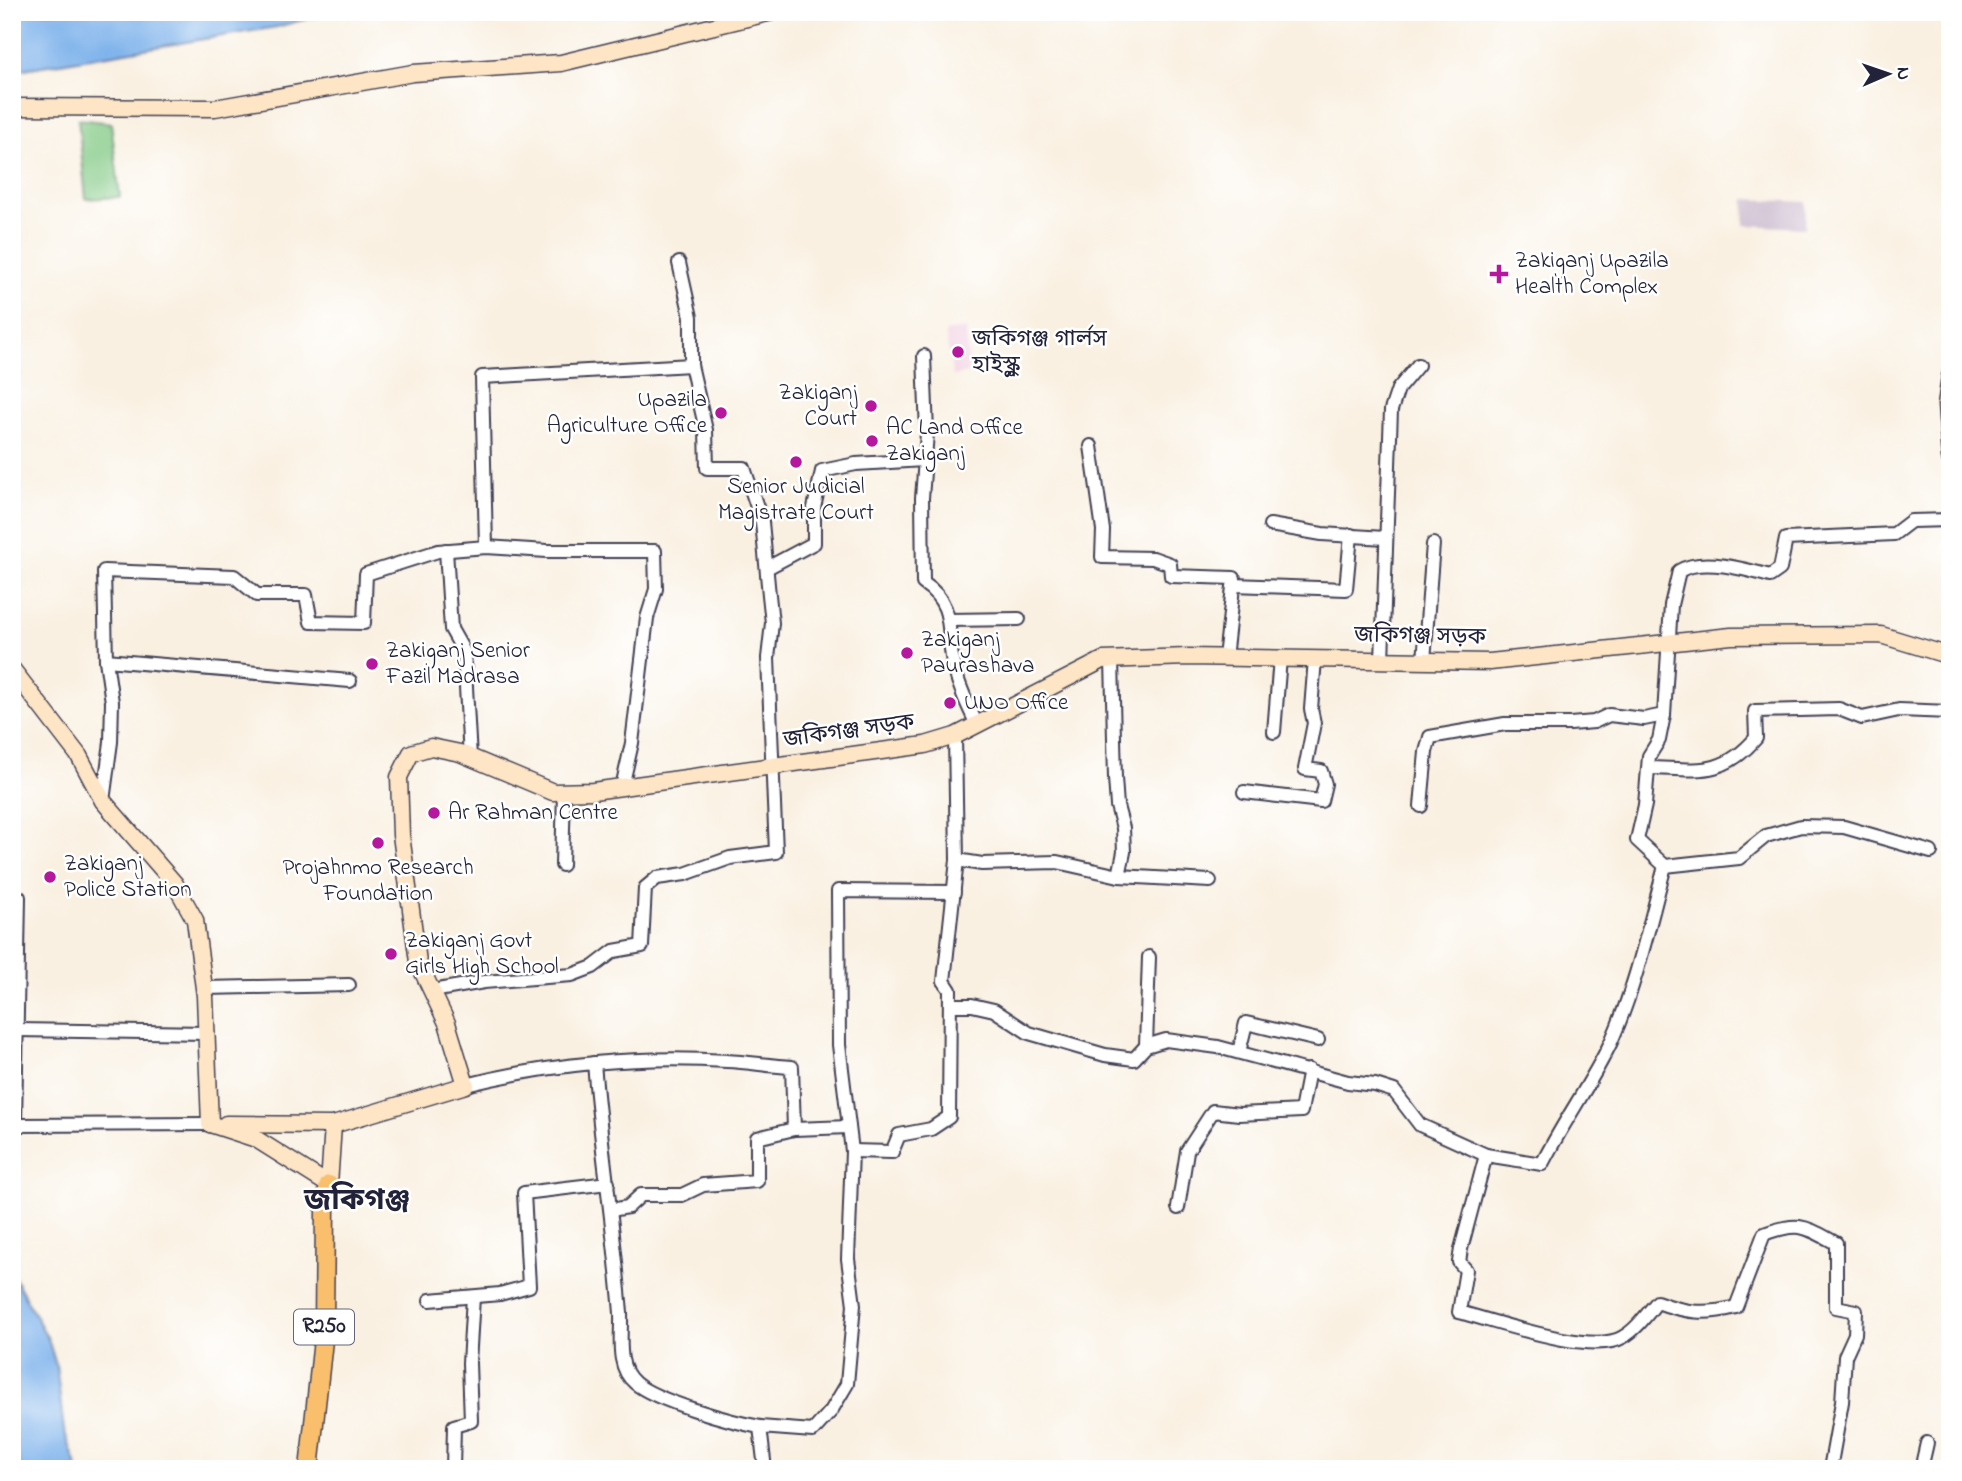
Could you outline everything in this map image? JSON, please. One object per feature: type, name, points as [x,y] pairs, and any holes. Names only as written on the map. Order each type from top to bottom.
[{"type":"main road","points":[[12,107],[215,108],[412,73],[561,63],[772,12]]},
{"type":"main road","points":[[1950,376],[1946,405],[1950,458]]},
{"type":"main road","name":"জকিগঞ্জ সড়ক","points":[[466,1085],[447,1023],[418,962],[401,835],[398,777],[411,753],[431,747],[470,758],[553,792],[564,792],[622,787],[925,745],[955,736],[1103,660],[1224,657],[1490,662],[1731,636],[1881,635],[1950,656]]},
{"type":"main road","points":[[12,669],[79,756],[103,801],[175,884],[195,920],[204,988],[210,1124]]},
{"type":"main road","points":[[210,1124],[333,1125],[466,1085]]},
{"type":"main road","points":[[210,1124],[256,1139],[329,1185],[333,1125]]},
{"type":"main road","name":"R250","points":[[309,1469],[324,1331],[325,1206],[329,1185]]},
{"type":"street","points":[[432,991],[484,982],[572,975],[593,967],[614,951],[642,946],[645,888],[657,878],[685,874],[730,858],[776,852],[768,658],[772,623],[762,522],[744,468],[707,468],[706,430],[691,365],[691,317],[679,263]]},
{"type":"street","points":[[924,356],[927,433],[924,460],[923,583],[946,605],[953,665],[977,724]]},
{"type":"street","points":[[486,547],[482,377],[691,365]]},
{"type":"street","points":[[1382,660],[1391,410],[1398,389],[1418,365]]},
{"type":"street","points":[[1091,446],[1102,530],[1102,557],[1153,558],[1170,564],[1171,576],[1234,578],[1224,657]]},
{"type":"street","points":[[767,568],[814,543],[814,508],[822,471],[856,464],[924,460]]},
{"type":"street","points":[[1665,866],[1637,839],[1645,805],[1649,756],[1659,740],[1664,715],[1671,605],[1679,571],[1689,565],[1741,568],[1770,576],[1780,569],[1786,540],[1894,534],[1911,521],[1950,520]]},
{"type":"street","points":[[1270,525],[1322,534],[1385,538]]},
{"type":"street","points":[[1234,585],[1346,589],[1350,535]]},
{"type":"street","points":[[1424,661],[1433,544]]},
{"type":"street","points":[[103,801],[111,742],[112,702],[106,660],[104,571],[233,576],[257,595],[306,595],[311,622],[364,623],[366,574],[446,550],[486,547],[547,551],[655,551],[656,589],[647,618],[632,743],[622,787]]},
{"type":"street","points":[[446,550],[451,629],[464,652],[470,758]]},
{"type":"street","points":[[948,620],[1019,619]]},
{"type":"street","points":[[1274,732],[1280,658]]},
{"type":"street","points":[[1244,792],[1321,801],[1325,784],[1321,771],[1305,769],[1314,723],[1311,709],[1315,659]]},
{"type":"street","points":[[106,660],[350,681]]},
{"type":"street","points":[[1112,660],[1115,778],[1117,806],[1124,828],[1124,852],[1119,876]]},
{"type":"street","points":[[1648,768],[1707,770],[1739,758],[1756,738],[1755,711],[1839,709],[1862,718],[1899,710],[1950,712]]},
{"type":"street","points":[[1421,806],[1430,737],[1505,724],[1594,723],[1609,715],[1644,719],[1664,715]]},
{"type":"street","points":[[852,1151],[891,1152],[899,1135],[931,1129],[949,1117],[950,990],[944,981],[957,860],[955,736]]},
{"type":"street","points":[[562,865],[564,792]]},
{"type":"street","points":[[1665,866],[1739,858],[1766,836],[1801,826],[1844,827],[1931,852]]},
{"type":"street","points":[[957,860],[982,864],[1057,862],[1119,876],[1210,881]]},
{"type":"street","points":[[950,1006],[972,1005],[994,1010],[1029,1033],[1105,1055],[1133,1059],[1146,1046],[1166,1040],[1239,1052],[1348,1082],[1375,1084],[1394,1091],[1420,1125],[1486,1155],[1542,1164],[1611,1042],[1632,989],[1665,866]]},
{"type":"street","points":[[594,1063],[622,1329],[621,1363],[635,1383],[731,1422],[813,1431],[831,1411],[847,1384],[854,1305],[848,1259],[852,1151],[839,1045],[838,891],[954,892]]},
{"type":"street","points":[[19,897],[14,937],[18,1030],[15,1125],[210,1124]]},
{"type":"street","points":[[1146,1046],[1149,957]]},
{"type":"street","points":[[204,988],[349,985]]},
{"type":"street","points":[[1239,1052],[1246,1023],[1318,1040]]},
{"type":"street","points":[[18,1030],[207,1033]]},
{"type":"street","points":[[466,1085],[514,1073],[594,1063],[727,1061],[792,1067],[794,1129]]},
{"type":"street","points":[[1178,1208],[1187,1151],[1213,1111],[1249,1114],[1301,1111],[1309,1070]]},
{"type":"street","points":[[611,1210],[628,1207],[641,1195],[682,1195],[704,1185],[757,1181],[757,1139],[794,1129],[849,1127]]},
{"type":"street","points":[[1486,1155],[1461,1249],[1459,1262],[1466,1270],[1459,1312],[1564,1340],[1587,1344],[1622,1338],[1657,1302],[1684,1312],[1711,1314],[1735,1307],[1764,1234],[1791,1224],[1836,1243],[1836,1307],[1856,1311],[1855,1334],[1845,1356],[1842,1402],[1830,1469]]},
{"type":"street","points":[[430,1300],[500,1294],[529,1286],[524,1193],[608,1183]]},
{"type":"street","points":[[453,1469],[454,1426],[471,1421],[469,1363],[474,1297]]},
{"type":"street","points":[[760,1427],[765,1469]]},
{"type":"street","points":[[1921,1469],[1927,1443]]},
{"type":"shaded area","points":[[1745,199],[1806,202],[1805,228],[1744,225]]},
{"type":"shaded area","name":"জকিগঞ্জ গার্লস হাইস্কুল","points":[[966,329],[969,373],[953,376],[945,332]]},
{"type":"green space","points":[[78,119],[111,123],[120,197],[86,199]]},
{"type":"water","points":[[12,12],[332,12],[277,27],[12,71]]},
{"type":"water","points":[[12,1273],[48,1339],[56,1365],[64,1430],[78,1469],[12,1469]]},
{"type":"place","name":"Zakiganj Upazila Health Complex","points":[[1499,274]]},
{"type":"place","name":"জকিগঞ্জ গার্লস হাইস্কুল","points":[[958,352]]},
{"type":"place","name":"Zakiganj Court","points":[[871,406]]},
{"type":"place","name":"Upazila Agriculture Office","points":[[721,413]]},
{"type":"place","name":"AC Land Office Zakiganj","points":[[872,441]]},
{"type":"place","name":"Senior Judicial Magistrate Court","points":[[796,462]]},
{"type":"place","name":"Zakiganj Paurashava","points":[[907,653]]},
{"type":"place","name":"Zakiganj Senior Fazil Madrasa","points":[[372,664]]},
{"type":"place","name":"UNO Office","points":[[950,703]]},
{"type":"place","name":"Ar Rahman Centre","points":[[434,813]]},
{"type":"place","name":"Projahnmo Research Foundation","points":[[378,843]]},
{"type":"place","name":"Zakiganj Police Station","points":[[50,877]]},
{"type":"place","name":"Zakiganj Govt Girls High School","points":[[391,954]]},
{"type":"district","name":"জকিগঞ্জ","points":[[357,1202]]}]
